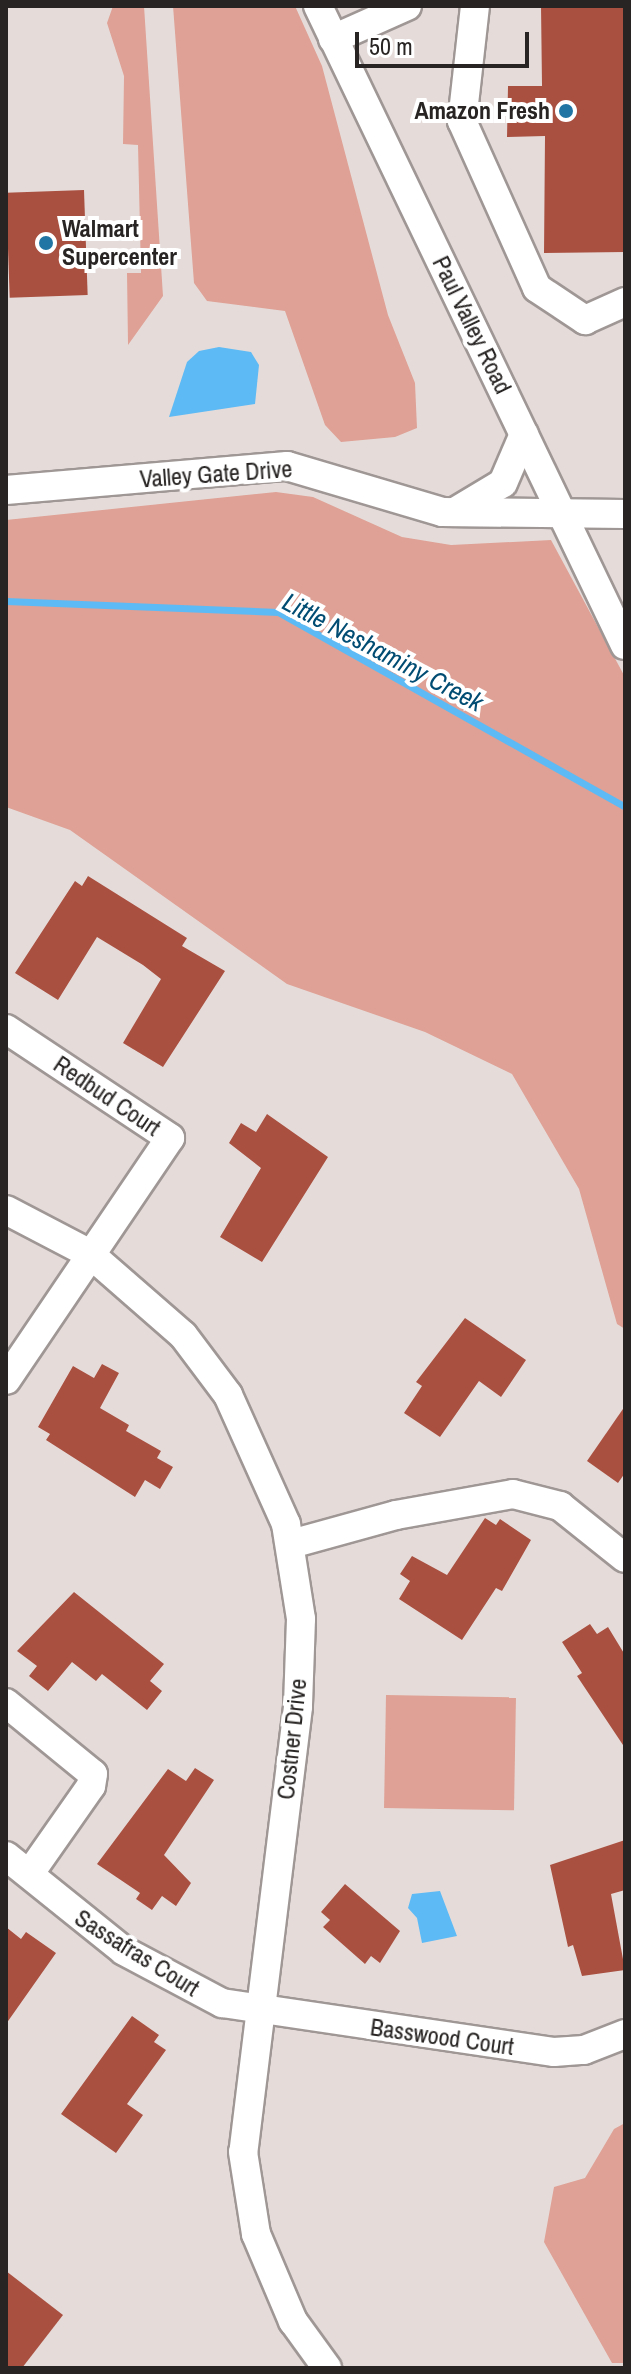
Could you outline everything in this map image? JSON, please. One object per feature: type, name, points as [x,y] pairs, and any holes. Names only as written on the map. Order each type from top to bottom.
[{"type":"street","name":"Paul Valley Road","points":[[318,6],[625,645]]},
{"type":"street","points":[[333,39],[407,6]]},
{"type":"street","points":[[475,6],[462,121],[537,288],[585,320],[625,302]]},
{"type":"street","points":[[454,512],[503,483],[524,434]]},
{"type":"street","name":"Valley Gate Drive","points":[[6,490],[287,466],[333,476],[401,505],[454,512],[625,514]]},
{"type":"street","name":"Redbud Court","points":[[6,1029],[170,1138],[90,1254]]},
{"type":"street","name":"Costner Drive","points":[[6,1210],[90,1254],[163,1315],[212,1371],[256,1447],[291,1544],[301,1619],[298,1707],[257,2010],[243,2152],[256,2234],[293,2321],[327,2368]]},
{"type":"street","points":[[6,1380],[90,1254]]},
{"type":"street","points":[[291,1544],[396,1515],[513,1494],[560,1506],[625,1558]]},
{"type":"street","points":[[10,1714],[93,1774],[91,1786],[30,1873]]},
{"type":"street","name":"Sassafras Court","points":[[6,1856],[30,1873],[69,1912],[124,1951],[192,1991],[257,2010]]},
{"type":"street","name":"Basswood Court","points":[[257,2010],[554,2052],[584,2050],[625,2034]]},
{"type":"shaded area","points":[[113,6],[144,6],[163,296],[128,345],[127,273],[141,273],[138,145],[123,144],[124,76],[107,23]]},
{"type":"shaded area","points":[[173,6],[295,6],[322,66],[388,315],[415,383],[417,428],[395,437],[341,442],[325,425],[285,311],[207,301],[194,283]]},
{"type":"shaded area","points":[[276,492],[313,497],[402,537],[451,545],[551,540],[625,677],[625,1329],[617,1324],[579,1189],[512,1074],[425,1032],[287,984],[70,830],[6,807],[6,520]]},
{"type":"shaded area","points":[[386,1695],[516,1697],[514,1810],[384,1808]]},
{"type":"shaded area","points":[[625,2123],[625,2363],[612,2363],[544,2242],[554,2187],[585,2178],[614,2129]]},
{"type":"water","points":[[219,347],[251,352],[259,365],[255,404],[169,417],[187,362],[199,351]]},
{"type":"water","points":[[440,1891],[457,1936],[422,1943],[417,1918],[408,1908],[412,1894]]},
{"type":"building","name":"Amazon Fresh","points":[[541,6],[625,6],[625,252],[544,253],[545,136],[507,137],[508,86],[542,86]]},
{"type":"building","name":"Walmart Supercenter","points":[[84,190],[88,295],[10,298],[6,193]]},
{"type":"building","points":[[88,876],[187,938],[182,946],[225,971],[163,1067],[123,1043],[161,979],[143,965],[97,937],[58,1000],[15,973],[75,881],[82,886]]},
{"type":"building","points":[[267,1114],[328,1157],[262,1262],[220,1237],[261,1168],[229,1143],[241,1123],[256,1132]]},
{"type":"building","points":[[465,1318],[526,1360],[501,1397],[479,1381],[440,1437],[404,1413],[422,1386],[416,1382]]},
{"type":"building","points":[[102,1364],[119,1373],[100,1408],[129,1425],[126,1431],[161,1451],[157,1458],[173,1467],[160,1489],[145,1480],[135,1497],[46,1440],[50,1434],[38,1427],[73,1366],[94,1378]]},
{"type":"building","points":[[625,1406],[625,1473],[618,1483],[587,1461]]},
{"type":"building","points":[[485,1518],[496,1525],[500,1519],[531,1540],[502,1591],[496,1588],[462,1640],[399,1599],[410,1581],[400,1574],[412,1556],[447,1575]]},
{"type":"building","points":[[74,1592],[164,1664],[150,1681],[162,1691],[147,1710],[102,1674],[96,1681],[72,1662],[48,1691],[29,1676],[37,1666],[17,1651]]},
{"type":"building","points":[[590,1624],[597,1634],[608,1627],[625,1655],[625,1748],[577,1676],[582,1673],[562,1642]]},
{"type":"building","points":[[195,1768],[214,1780],[164,1855],[191,1883],[176,1906],[162,1896],[152,1910],[136,1899],[140,1893],[97,1864],[168,1769],[186,1781]]},
{"type":"building","points":[[625,1840],[625,1890],[611,1894],[625,1970],[582,1976],[573,1945],[568,1947],[550,1865]]},
{"type":"building","points":[[345,1884],[400,1931],[380,1963],[371,1956],[365,1964],[323,1927],[330,1920],[321,1912]]},
{"type":"building","points":[[6,1927],[21,1939],[26,1932],[56,1953],[6,2024]]},
{"type":"building","points":[[132,2016],[159,2035],[154,2042],[166,2050],[127,2104],[143,2115],[116,2153],[61,2114]]},
{"type":"building","points":[[6,2271],[63,2315],[22,2368],[6,2368]]},
{"type":"waterway","name":"Little Neshaminy Creek","points":[[6,601],[278,612],[625,807]]},
{"type":"place","name":"Amazon Fresh","points":[[566,111]]},
{"type":"place","name":"Walmart Supercenter","points":[[46,243]]}]
